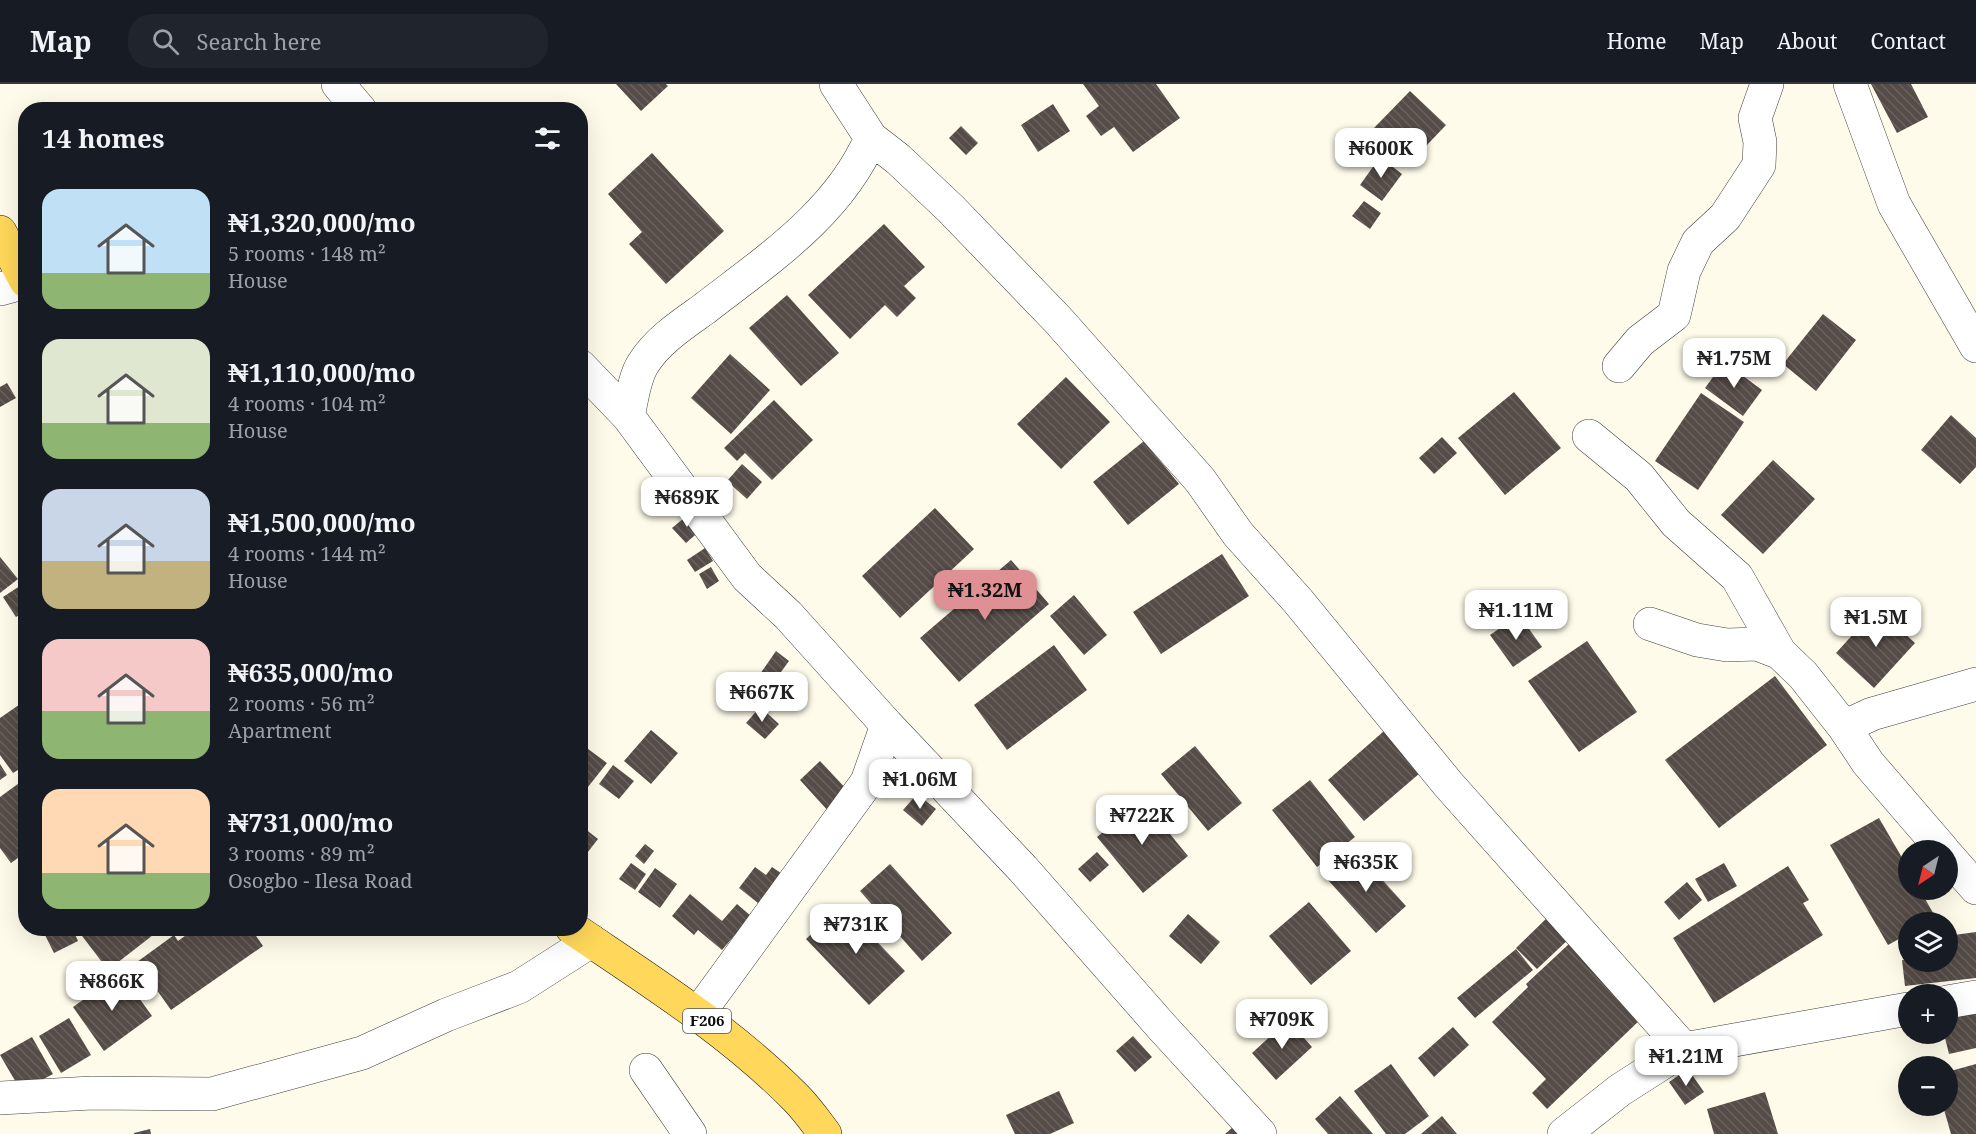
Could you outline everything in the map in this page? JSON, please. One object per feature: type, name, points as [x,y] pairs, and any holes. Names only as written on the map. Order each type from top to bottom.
[{"type":"main road","points":[[0,232],[18,267]]},
{"type":"main road","name":"F206","points":[[583,936],[698,1014],[772,1075],[798,1100],[825,1134]]},
{"type":"street","points":[[338,84],[353,102]]},
{"type":"street","points":[[836,84],[871,138],[898,159],[951,209],[1058,320],[1200,480],[1238,534],[1298,601],[1448,784],[1684,1049]]},
{"type":"street","points":[[1619,366],[1640,341],[1674,315],[1684,271],[1698,242],[1725,218],[1759,165],[1760,142],[1755,118],[1767,84]]},
{"type":"street","points":[[1850,84],[1894,204],[1976,346]]},
{"type":"street","points":[[628,416],[642,364],[683,324],[772,258],[806,227],[838,193],[861,161],[871,138]]},
{"type":"street","points":[[0,289],[18,284]]},
{"type":"street","points":[[588,374],[628,416],[747,577],[788,615],[887,725],[1023,869],[1260,1134]]},
{"type":"street","points":[[1589,436],[1640,477],[1676,523],[1737,577],[1780,653],[1803,675],[1844,727],[1868,764],[1934,840]]},
{"type":"street","points":[[1650,624],[1696,640],[1727,645],[1757,644],[1780,653]]},
{"type":"street","points":[[1844,727],[1872,714],[1976,684]]},
{"type":"street","points":[[698,1014],[867,782],[887,725]]},
{"type":"street","points":[[867,782],[927,765]]},
{"type":"street","points":[[1958,868],[1976,888]]},
{"type":"street","points":[[0,1098],[92,1093],[212,1094],[362,1053],[446,1015],[519,987],[581,936]]},
{"type":"street","points":[[1958,1000],[1976,997]]},
{"type":"street","points":[[1564,1134],[1620,1090],[1684,1049],[1898,1011]]},
{"type":"street","points":[[646,1070],[690,1134]]},
{"type":"building","points":[[616,84],[666,84],[668,86],[641,111]]},
{"type":"building","points":[[1083,84],[1156,84],[1180,118],[1133,152],[1114,127],[1101,136],[1086,116],[1099,106]]},
{"type":"building","points":[[1871,84],[1911,84],[1928,117],[1897,133]]},
{"type":"building","points":[[1410,91],[1446,125],[1409,164],[1373,129]]},
{"type":"building","points":[[1053,104],[1070,131],[1038,152],[1021,125]]},
{"type":"building","points":[[961,126],[978,143],[966,155],[949,138]]},
{"type":"building","points":[[652,153],[724,231],[666,284],[629,244],[642,232],[608,194]]},
{"type":"building","points":[[1380,157],[1402,174],[1382,201],[1360,185]]},
{"type":"building","points":[[1364,201],[1381,213],[1370,229],[1352,216]]},
{"type":"building","points":[[884,224],[925,267],[904,286],[916,298],[897,317],[885,305],[850,339],[808,295]]},
{"type":"building","points":[[787,295],[839,353],[801,386],[749,328]]},
{"type":"building","points":[[1823,314],[1856,340],[1816,391],[1783,364]]},
{"type":"building","points":[[730,354],[770,390],[731,434],[691,398]]},
{"type":"building","points":[[1724,362],[1762,390],[1743,416],[1705,388]]},
{"type":"building","points":[[1066,377],[1110,422],[1061,469],[1017,424]]},
{"type":"building","points":[[7,383],[16,398],[0,407],[0,387]]},
{"type":"building","points":[[1514,392],[1561,448],[1505,495],[1458,438]]},
{"type":"building","points":[[1701,393],[1744,422],[1698,490],[1655,461]]},
{"type":"building","points":[[774,400],[813,440],[772,480],[745,453],[737,461],[724,448]]},
{"type":"building","points":[[1951,415],[1976,438],[1976,467],[1960,484],[1921,450]]},
{"type":"building","points":[[1442,437],[1457,453],[1434,474],[1419,458]]},
{"type":"building","points":[[1144,441],[1179,484],[1128,525],[1093,482]]},
{"type":"building","points":[[1773,460],[1815,499],[1763,554],[1721,515]]},
{"type":"building","points":[[742,464],[762,482],[747,499],[727,481]]},
{"type":"building","points":[[935,508],[974,549],[900,618],[862,576]]},
{"type":"building","points":[[689,514],[702,529],[686,543],[672,528]]},
{"type":"building","points":[[705,548],[713,561],[695,572],[687,560]]},
{"type":"building","points":[[1222,554],[1249,596],[1161,654],[1133,612]]},
{"type":"building","points":[[0,557],[18,579],[0,593]]},
{"type":"building","points":[[1011,560],[1049,604],[959,682],[920,638]]},
{"type":"building","points":[[711,567],[719,581],[707,589],[699,574]]},
{"type":"building","points":[[18,587],[18,616],[16,617],[3,597]]},
{"type":"building","points":[[1074,595],[1107,635],[1084,655],[1050,616]]},
{"type":"building","points":[[1877,608],[1915,643],[1874,688],[1836,653]]},
{"type":"building","points":[[1519,615],[1542,647],[1513,667],[1490,635]]},
{"type":"building","points":[[1587,641],[1637,712],[1579,752],[1528,681]]},
{"type":"building","points":[[1054,645],[1087,690],[1007,750],[974,705]]},
{"type":"building","points":[[776,651],[789,661],[773,683],[760,674]]},
{"type":"building","points":[[1775,676],[1827,745],[1719,828],[1665,760]]},
{"type":"building","points":[[18,706],[18,770],[13,773],[0,755],[0,718]]},
{"type":"building","points":[[760,707],[779,724],[765,739],[746,723]]},
{"type":"building","points":[[651,730],[678,753],[651,784],[624,761]]},
{"type":"building","points":[[1384,731],[1420,773],[1364,821],[1328,780]]},
{"type":"building","points":[[1195,746],[1242,803],[1208,831],[1161,774]]},
{"type":"building","points":[[588,749],[607,763],[588,787]]},
{"type":"building","points":[[820,761],[850,793],[830,813],[800,780]]},
{"type":"building","points":[[0,764],[7,775],[0,780]]},
{"type":"building","points":[[613,765],[634,781],[619,799],[599,784]]},
{"type":"building","points":[[1310,780],[1355,837],[1317,867],[1272,810]]},
{"type":"building","points":[[18,784],[18,858],[11,863],[0,848],[0,797]]},
{"type":"building","points":[[917,794],[936,809],[922,826],[903,810]]},
{"type":"building","points":[[1142,800],[1188,856],[1143,893],[1097,837]]},
{"type":"building","points":[[1879,818],[1898,851],[1898,900],[1926,900],[1933,912],[1898,912],[1898,940],[1888,945],[1830,845]]},
{"type":"building","points":[[588,831],[598,839],[588,852]]},
{"type":"building","points":[[645,844],[654,851],[644,864],[635,856]]},
{"type":"building","points":[[1097,852],[1109,865],[1090,882],[1078,869]]},
{"type":"building","points":[[1357,852],[1406,906],[1376,933],[1327,879]]},
{"type":"building","points":[[631,863],[646,874],[635,890],[619,879]]},
{"type":"building","points":[[1724,863],[1737,886],[1708,902],[1695,879]]},
{"type":"building","points":[[890,864],[952,933],[922,961],[860,891]]},
{"type":"building","points":[[1788,866],[1809,900],[1803,903],[1823,935],[1714,1003],[1673,938]]},
{"type":"building","points":[[755,867],[766,875],[772,867],[781,873],[758,903],[739,888]]},
{"type":"building","points":[[655,868],[677,884],[660,908],[638,892]]},
{"type":"building","points":[[1687,882],[1702,900],[1679,920],[1664,902]]},
{"type":"building","points":[[690,894],[722,921],[737,904],[751,916],[722,950],[698,930],[694,935],[672,916]]},
{"type":"building","points":[[1309,902],[1351,951],[1311,985],[1269,936]]},
{"type":"building","points":[[842,905],[905,971],[869,1005],[806,939]]},
{"type":"building","points":[[1188,914],[1220,942],[1201,964],[1169,936]]},
{"type":"building","points":[[1551,914],[1572,936],[1537,969],[1516,948]]},
{"type":"building","points":[[1976,932],[1976,978],[1905,984],[1903,972],[1958,972],[1958,934]]},
{"type":"building","points":[[46,936],[76,936],[78,941],[54,953]]},
{"type":"building","points":[[82,936],[152,936],[108,970]]},
{"type":"building","points":[[173,936],[178,941],[185,936],[256,936],[263,946],[171,1010],[137,962]]},
{"type":"building","points":[[1570,943],[1642,1018],[1547,1109],[1532,1093],[1546,1079],[1492,1022],[1528,987],[1526,984]]},
{"type":"building","points":[[1516,949],[1533,970],[1475,1018],[1457,998]]},
{"type":"building","points":[[121,973],[152,1016],[104,1051],[73,1007]]},
{"type":"building","points":[[1976,1011],[1976,1048],[1949,1054],[1946,1044],[1958,1044],[1958,1015]]},
{"type":"building","points":[[69,1018],[91,1055],[61,1073],[39,1036]]},
{"type":"building","points":[[1288,1020],[1312,1047],[1276,1080],[1252,1053]]},
{"type":"building","points":[[1453,1027],[1469,1045],[1434,1077],[1418,1058]]},
{"type":"building","points":[[1133,1036],[1152,1057],[1135,1072],[1116,1051]]},
{"type":"building","points":[[32,1037],[53,1074],[21,1091],[0,1055]]},
{"type":"building","points":[[1391,1064],[1429,1116],[1405,1134],[1386,1134],[1354,1091]]},
{"type":"building","points":[[1976,1064],[1976,1134],[1951,1134],[1946,1116],[1958,1116],[1958,1069]]},
{"type":"building","points":[[1688,1069],[1704,1092],[1685,1105],[1669,1082]]},
{"type":"building","points":[[1059,1091],[1074,1123],[1050,1134],[1015,1134],[1006,1115]]},
{"type":"building","points":[[1765,1092],[1778,1134],[1714,1134],[1707,1109]]},
{"type":"building","points":[[1340,1096],[1373,1134],[1328,1134],[1315,1119]]},
{"type":"building","points":[[1442,1116],[1457,1134],[1421,1134]]},
{"type":"building","points":[[1240,1121],[1251,1134],[1225,1134]]},
{"type":"building","points":[[150,1129],[151,1134],[134,1134],[134,1133]]}]
